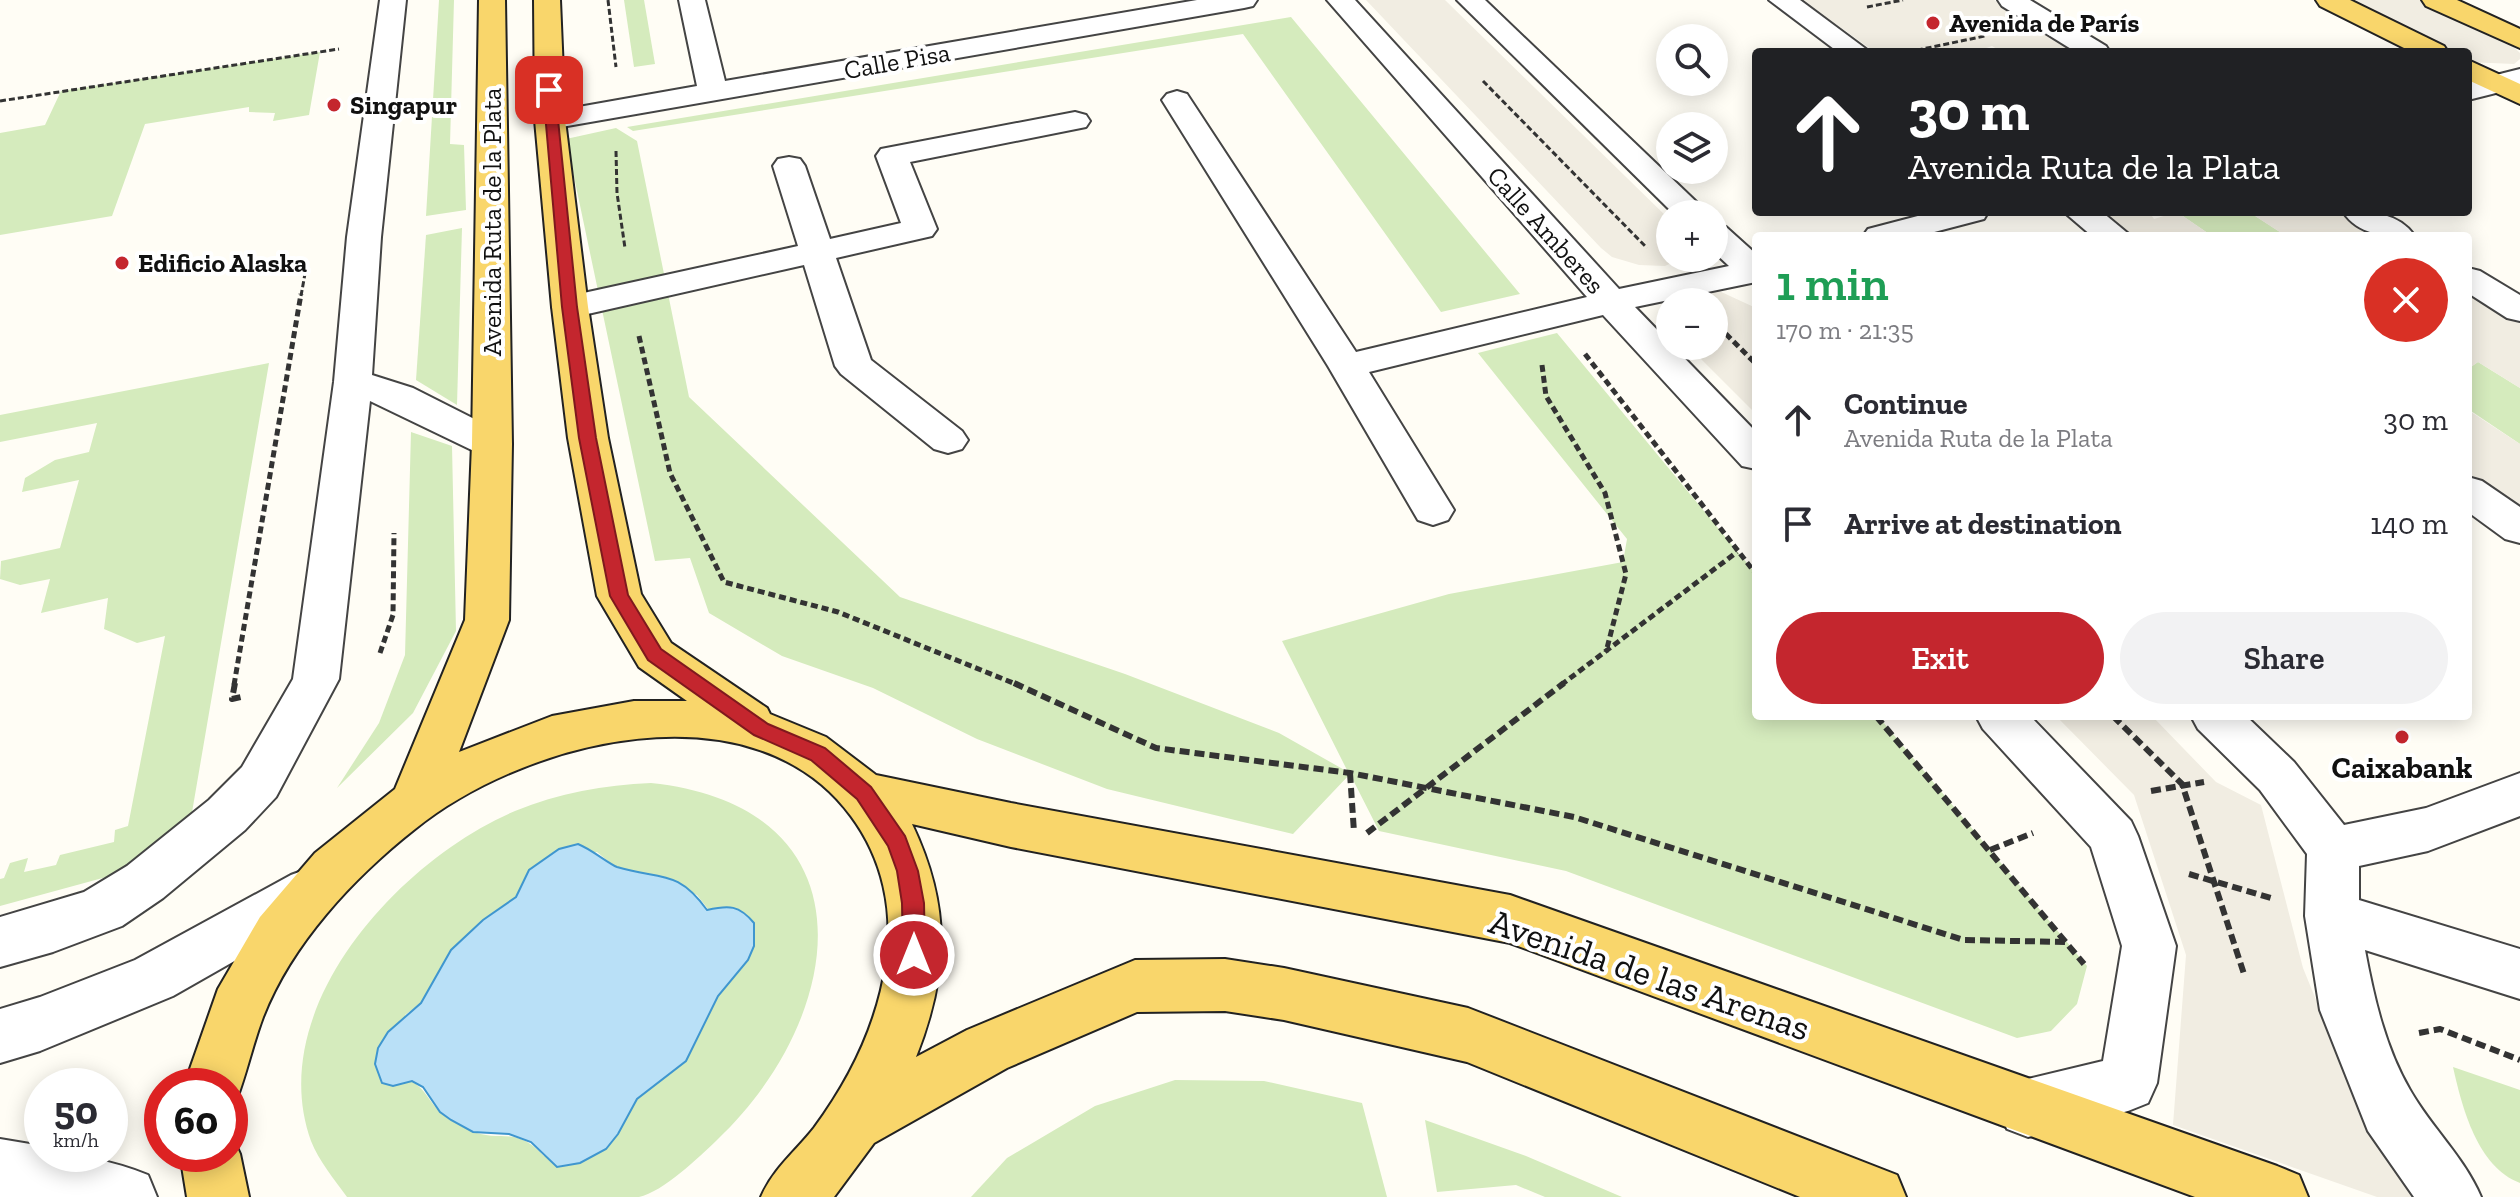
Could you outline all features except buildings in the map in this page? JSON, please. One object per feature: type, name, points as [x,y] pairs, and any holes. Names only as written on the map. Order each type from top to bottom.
[{"type":"main road","name":"Avenida Ruta de la Plata","points":[[414,803],[487,620],[492,444],[492,0]]},
{"type":"main road","name":"Avenida Ruta de la Plata","points":[[547,0],[550,120],[570,307],[588,438],[619,596],[655,655],[761,729]]},
{"type":"main road","points":[[2329,0],[2426,48]]},
{"type":"main road","points":[[2435,0],[2520,40]]},
{"type":"main road","points":[[2472,71],[2512,86]]},
{"type":"main road","points":[[218,1068],[229,1025],[264,955],[315,888],[346,856],[414,803],[484,763],[520,747],[593,726],[664,717],[698,718],[761,729],[818,754],[864,793],[897,842],[907,871],[916,938],[913,973],[892,1050],[852,1123],[829,1156],[792,1197]]},
{"type":"main road","name":"Avenida de las Arenas","points":[[864,793],[1011,825],[1510,919],[2277,1197]]},
{"type":"main road","points":[[852,1123],[987,1049],[1135,986],[1225,985],[1284,994],[1468,1035],[1875,1197]]},
{"type":"main road","points":[[213,1172],[218,1197]]},
{"type":"street","points":[[0,942],[53,928],[103,909],[145,882],[227,815],[259,782],[316,679],[353,382],[364,237],[393,0]]},
{"type":"street","points":[[692,0],[714,94]]},
{"type":"street","name":"Calle Pisa","points":[[550,120],[714,94],[1056,19],[1244,0]]},
{"type":"street","name":"Calle Amberes","points":[[1340,0],[1611,302],[1752,452]]},
{"type":"street","points":[[1470,0],[1678,200]]},
{"type":"street","points":[[1782,0],[1850,48]]},
{"type":"street","points":[[2011,0],[2089,48]]},
{"type":"street","points":[[2472,91],[2512,86]]},
{"type":"street","points":[[1177,100],[1347,366],[1433,510]]},
{"type":"street","points":[[570,307],[920,229],[892,156],[1075,121]]},
{"type":"street","points":[[789,166],[854,366],[948,440]]},
{"type":"street","points":[[1895,232],[1957,216]]},
{"type":"street","points":[[2086,216],[2108,232]]},
{"type":"street","points":[[2366,216],[2392,232]]},
{"type":"street","points":[[1728,246],[1752,267]]},
{"type":"street","points":[[1347,366],[1611,302],[1752,272]]},
{"type":"street","points":[[2472,280],[2520,310]]},
{"type":"street","points":[[353,382],[399,397],[492,444]]},
{"type":"street","points":[[2472,494],[2520,528]]},
{"type":"street","points":[[2004,720],[2113,836],[2149,946],[2128,1083],[2028,1108]]},
{"type":"street","points":[[2219,720],[2277,776],[2333,849],[2332,916],[2348,1010],[2389,1110],[2450,1197]]},
{"type":"street","points":[[2333,849],[2428,829],[2520,794]]},
{"type":"street","points":[[0,1036],[40,1024],[154,978],[315,888]]},
{"type":"street","points":[[2332,916],[2520,974]]},
{"type":"street","points":[[0,1169],[36,1174],[126,1197]]},
{"type":"path","points":[[608,0],[616,68]]},
{"type":"path","points":[[1928,48],[1986,36]]},
{"type":"path","points":[[0,101],[387,42]]},
{"type":"path","points":[[1480,77],[1649,250]]},
{"type":"path","points":[[1546,318],[1752,569]]},
{"type":"path","points":[[1546,318],[1546,396],[1605,493],[1626,574],[1606,652]]},
{"type":"path","points":[[637,327],[670,473],[724,582],[838,612],[984,670],[1156,748],[1350,773],[1574,817],[1964,940],[2068,942],[1879,720]]},
{"type":"path","points":[[1728,336],[1752,360]]},
{"type":"path","points":[[1305,880],[1737,552]]},
{"type":"path","points":[[2117,720],[2182,784],[2245,977]]},
{"type":"path","points":[[2146,792],[2182,784],[2216,782]]},
{"type":"path","points":[[1990,850],[2040,830]]},
{"type":"path","points":[[2119,854],[2332,916]]},
{"type":"path","points":[[2422,1047],[2417,1033],[2440,1029],[2520,1060]]},
{"type":"green space","points":[[439,0],[454,0],[450,144],[464,145],[466,210],[426,216]]},
{"type":"green space","points":[[624,0],[644,0],[655,64],[634,67]]},
{"type":"green space","points":[[1291,17],[1520,294],[1441,312],[1243,34],[633,131],[627,127]]},
{"type":"green space","points":[[320,52],[309,115],[273,121],[275,113],[249,112],[249,107],[145,124],[112,216],[0,235],[0,133],[45,125],[61,91]]},
{"type":"green space","points":[[616,128],[637,141],[689,397],[900,597],[1125,674],[1279,733],[1348,772],[1282,641],[1449,594],[1623,562],[1627,539],[1478,353],[1557,333],[1752,569],[1752,720],[1881,720],[2087,966],[2077,1004],[2051,1031],[2017,1038],[1566,871],[1379,831],[1350,774],[1293,834],[1107,789],[977,739],[873,688],[782,656],[709,613],[690,558],[655,561],[566,139]]},
{"type":"green space","points":[[2183,216],[2255,216],[2280,232],[2206,232]]},
{"type":"green space","points":[[462,228],[457,405],[416,380],[426,235]]},
{"type":"green space","points":[[2478,362],[2520,388],[2520,444],[2472,412],[2472,366]]},
{"type":"green space","points":[[269,363],[190,824],[121,873],[0,906],[0,879],[4,878],[10,863],[28,858],[24,872],[56,865],[60,855],[114,842],[115,830],[128,826],[165,636],[137,643],[104,629],[108,598],[41,613],[50,579],[20,585],[0,579],[1,561],[60,548],[79,480],[22,492],[25,478],[55,460],[89,452],[97,423],[0,442],[0,415]]},
{"type":"green space","points":[[411,432],[452,446],[456,631],[413,713],[337,788],[379,723],[405,655]]},
{"type":"green space","points":[[651,783],[724,800],[775,832],[805,874],[818,924],[813,979],[793,1036],[761,1090],[691,1164],[659,1188],[639,1197],[347,1197],[322,1163],[311,1141],[301,1090],[307,1040],[324,990],[352,944],[388,901],[428,864],[472,833],[515,811],[548,799]],"holes":[[[597,852],[614,866],[697,895],[748,960],[718,996],[659,1082],[637,1099],[628,1115],[544,1156],[524,1140],[480,1134],[451,1120],[411,1081],[405,1015],[421,1003],[451,950],[483,920],[516,897],[529,870]]]},
{"type":"green space","points":[[2453,1067],[2520,1090],[2520,1183],[2505,1175],[2482,1150],[2461,1100]]},
{"type":"green space","points":[[1175,1080],[1264,1081],[1362,1103],[1387,1197],[971,1197],[1007,1158],[1095,1106]]},
{"type":"green space","points":[[1425,1120],[1526,1156],[1622,1197],[1545,1197],[1516,1185],[1437,1192]]},
{"type":"shaded area","points":[[1366,0],[1445,0],[1656,206],[1656,266],[1639,265],[1612,257]]},
{"type":"shaded area","name":"Avenida de París","points":[[1802,0],[1994,0],[2072,48],[1992,46],[1869,48]]},
{"type":"shaded area","points":[[2341,0],[2421,0],[2507,41],[2520,53],[2520,59],[2514,64],[2472,62],[2472,48],[2438,48]]},
{"type":"shaded area","points":[[2106,216],[2152,216],[2154,219],[2183,216],[2206,232],[2128,232]]},
{"type":"shaded area","points":[[2255,216],[2346,216],[2372,232],[2280,232]]},
{"type":"shaded area","points":[[2472,293],[2520,323],[2520,388],[2478,362],[2472,366]]},
{"type":"shaded area","points":[[1728,295],[1752,306],[1752,410],[1702,360],[1728,360]]},
{"type":"shaded area","points":[[2472,413],[2520,444],[2520,510],[2472,476]]},
{"type":"shaded area","points":[[2060,720],[2156,720],[2216,782],[2261,805],[2303,968],[2352,1088],[2418,1197],[2377,1197],[2173,1125],[2186,955],[2134,795]]},
{"type":"water","points":[[578,844],[617,867],[676,881],[686,887],[707,910],[728,907],[738,910],[754,923],[754,946],[748,960],[718,996],[686,1061],[637,1099],[606,1149],[580,1163],[557,1167],[531,1142],[509,1134],[473,1132],[451,1120],[440,1112],[423,1087],[412,1081],[393,1086],[382,1083],[375,1064],[378,1048],[388,1032],[421,1003],[451,950],[483,920],[516,897],[529,870],[559,849]]},
{"type":"place","name":"Avenida de París","points":[[1933,23]]},
{"type":"place","name":"Singapur","points":[[334,105]]},
{"type":"place","name":"Edificio Alaska","points":[[122,263]]},
{"type":"place","name":"Caixabank","points":[[2402,737]]},
{"type":"route","points":[[549,90],[570,307],[588,438],[619,596],[655,655],[761,729],[818,754],[864,793],[897,842],[907,871],[916,938],[914,955]]}]
